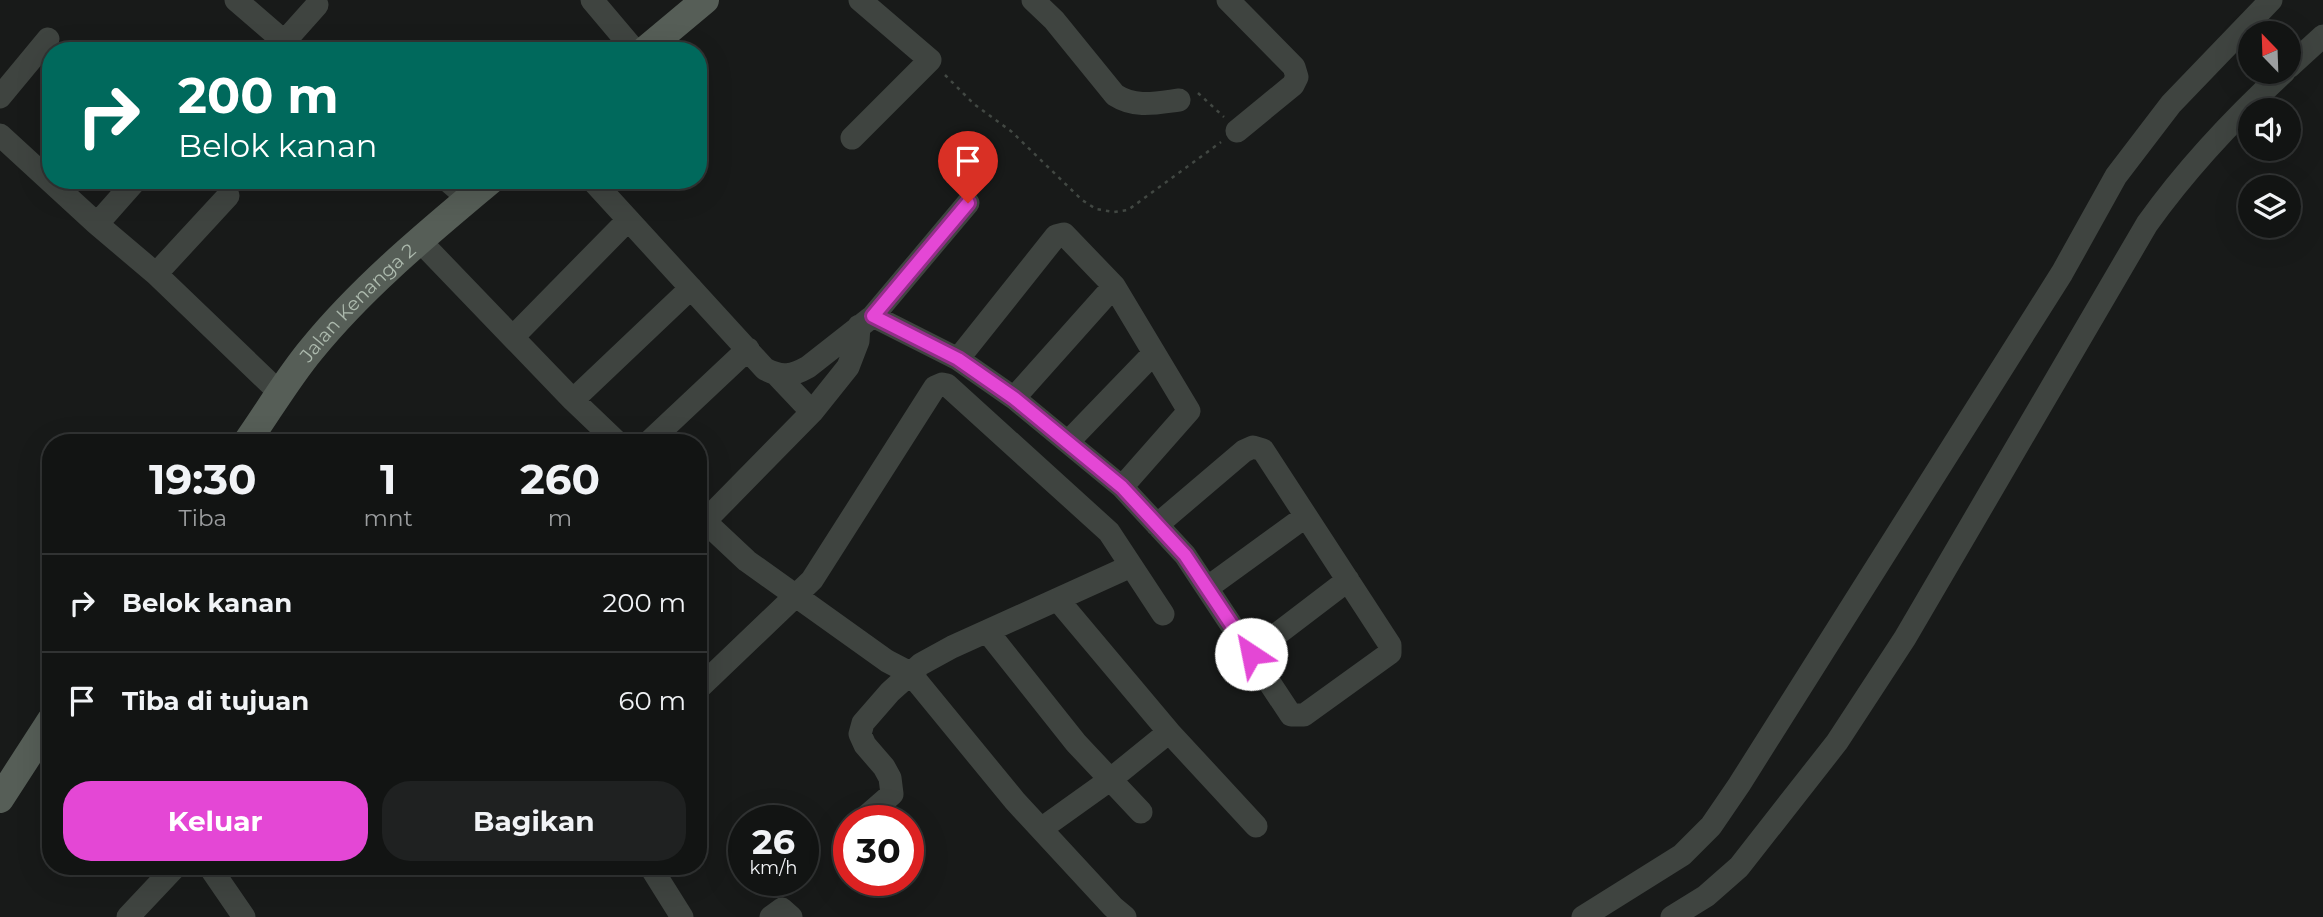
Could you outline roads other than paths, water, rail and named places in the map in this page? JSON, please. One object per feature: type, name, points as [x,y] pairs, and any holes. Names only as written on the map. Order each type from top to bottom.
[{"type":"main road","points":[[656,42],[705,0]]},
{"type":"main road","name":"Jalan Kenanga 2","points":[[252,434],[309,352],[333,325],[419,240],[480,189]]},
{"type":"main road","points":[[0,799],[42,734]]},
{"type":"street","points":[[236,0],[278,42]]},
{"type":"street","points":[[592,0],[627,42]]},
{"type":"street","points":[[852,138],[930,60],[860,0]]},
{"type":"street","points":[[1033,0],[1054,20],[1115,95],[1125,101],[1144,104],[1179,100]]},
{"type":"street","points":[[1228,0],[1294,67],[1297,77],[1293,85],[1237,131]]},
{"type":"street","points":[[1583,917],[1667,866],[1711,826],[2062,273],[2116,176],[2171,104],[2264,2]]},
{"type":"street","points":[[289,42],[317,5]]},
{"type":"street","points":[[2301,56],[2323,36]]},
{"type":"street","points":[[0,97],[42,46]]},
{"type":"street","points":[[1672,917],[1706,896],[1739,867],[1837,742],[1905,638],[2147,224],[2206,149],[2271,84]]},
{"type":"street","points":[[0,135],[42,162]]},
{"type":"street","points":[[67,189],[97,224],[156,274],[281,394]]},
{"type":"street","points":[[97,224],[128,189]]},
{"type":"street","points":[[457,189],[468,199]]},
{"type":"street","points":[[600,189],[765,369],[777,375],[812,412]]},
{"type":"street","points":[[156,274],[228,195]]},
{"type":"street","points":[[777,375],[797,373],[808,367],[866,321],[968,203]]},
{"type":"street","points":[[513,337],[628,220]]},
{"type":"street","points":[[958,359],[1060,234],[1064,234],[1114,286],[1189,411],[1122,487]]},
{"type":"street","points":[[419,240],[609,434]]},
{"type":"street","points":[[1014,398],[1114,286]]},
{"type":"street","points":[[573,400],[691,288]]},
{"type":"street","points":[[866,321],[958,359],[1014,398],[1122,487],[1157,525],[1185,555],[1291,715],[1304,715],[1390,653],[1390,645],[1263,450],[1253,447],[1244,451],[1157,525]]},
{"type":"street","points":[[707,513],[812,412],[848,366],[866,321]]},
{"type":"street","points":[[658,434],[748,349]]},
{"type":"street","points":[[1068,442],[1153,354]]},
{"type":"street","points":[[707,680],[812,580],[935,387],[942,384],[947,385],[1109,532],[1163,614]]},
{"type":"street","points":[[1207,589],[1306,516]]},
{"type":"street","points":[[707,523],[747,561],[887,661],[910,673],[1041,829],[1125,917]]},
{"type":"street","points":[[881,805],[892,794],[892,787],[884,767],[865,744],[860,728],[890,692],[920,664],[1131,566]]},
{"type":"street","points":[[1251,654],[1348,580]]},
{"type":"street","points":[[1058,600],[1169,732],[1256,826]]},
{"type":"street","points":[[987,631],[1076,743],[1141,812]]},
{"type":"street","points":[[1041,829],[1111,779],[1169,732]]},
{"type":"street","points":[[128,917],[168,875]]},
{"type":"street","points":[[215,875],[244,917]]},
{"type":"street","points":[[656,875],[682,917]]},
{"type":"street","points":[[771,917],[782,909],[791,917]]}]
